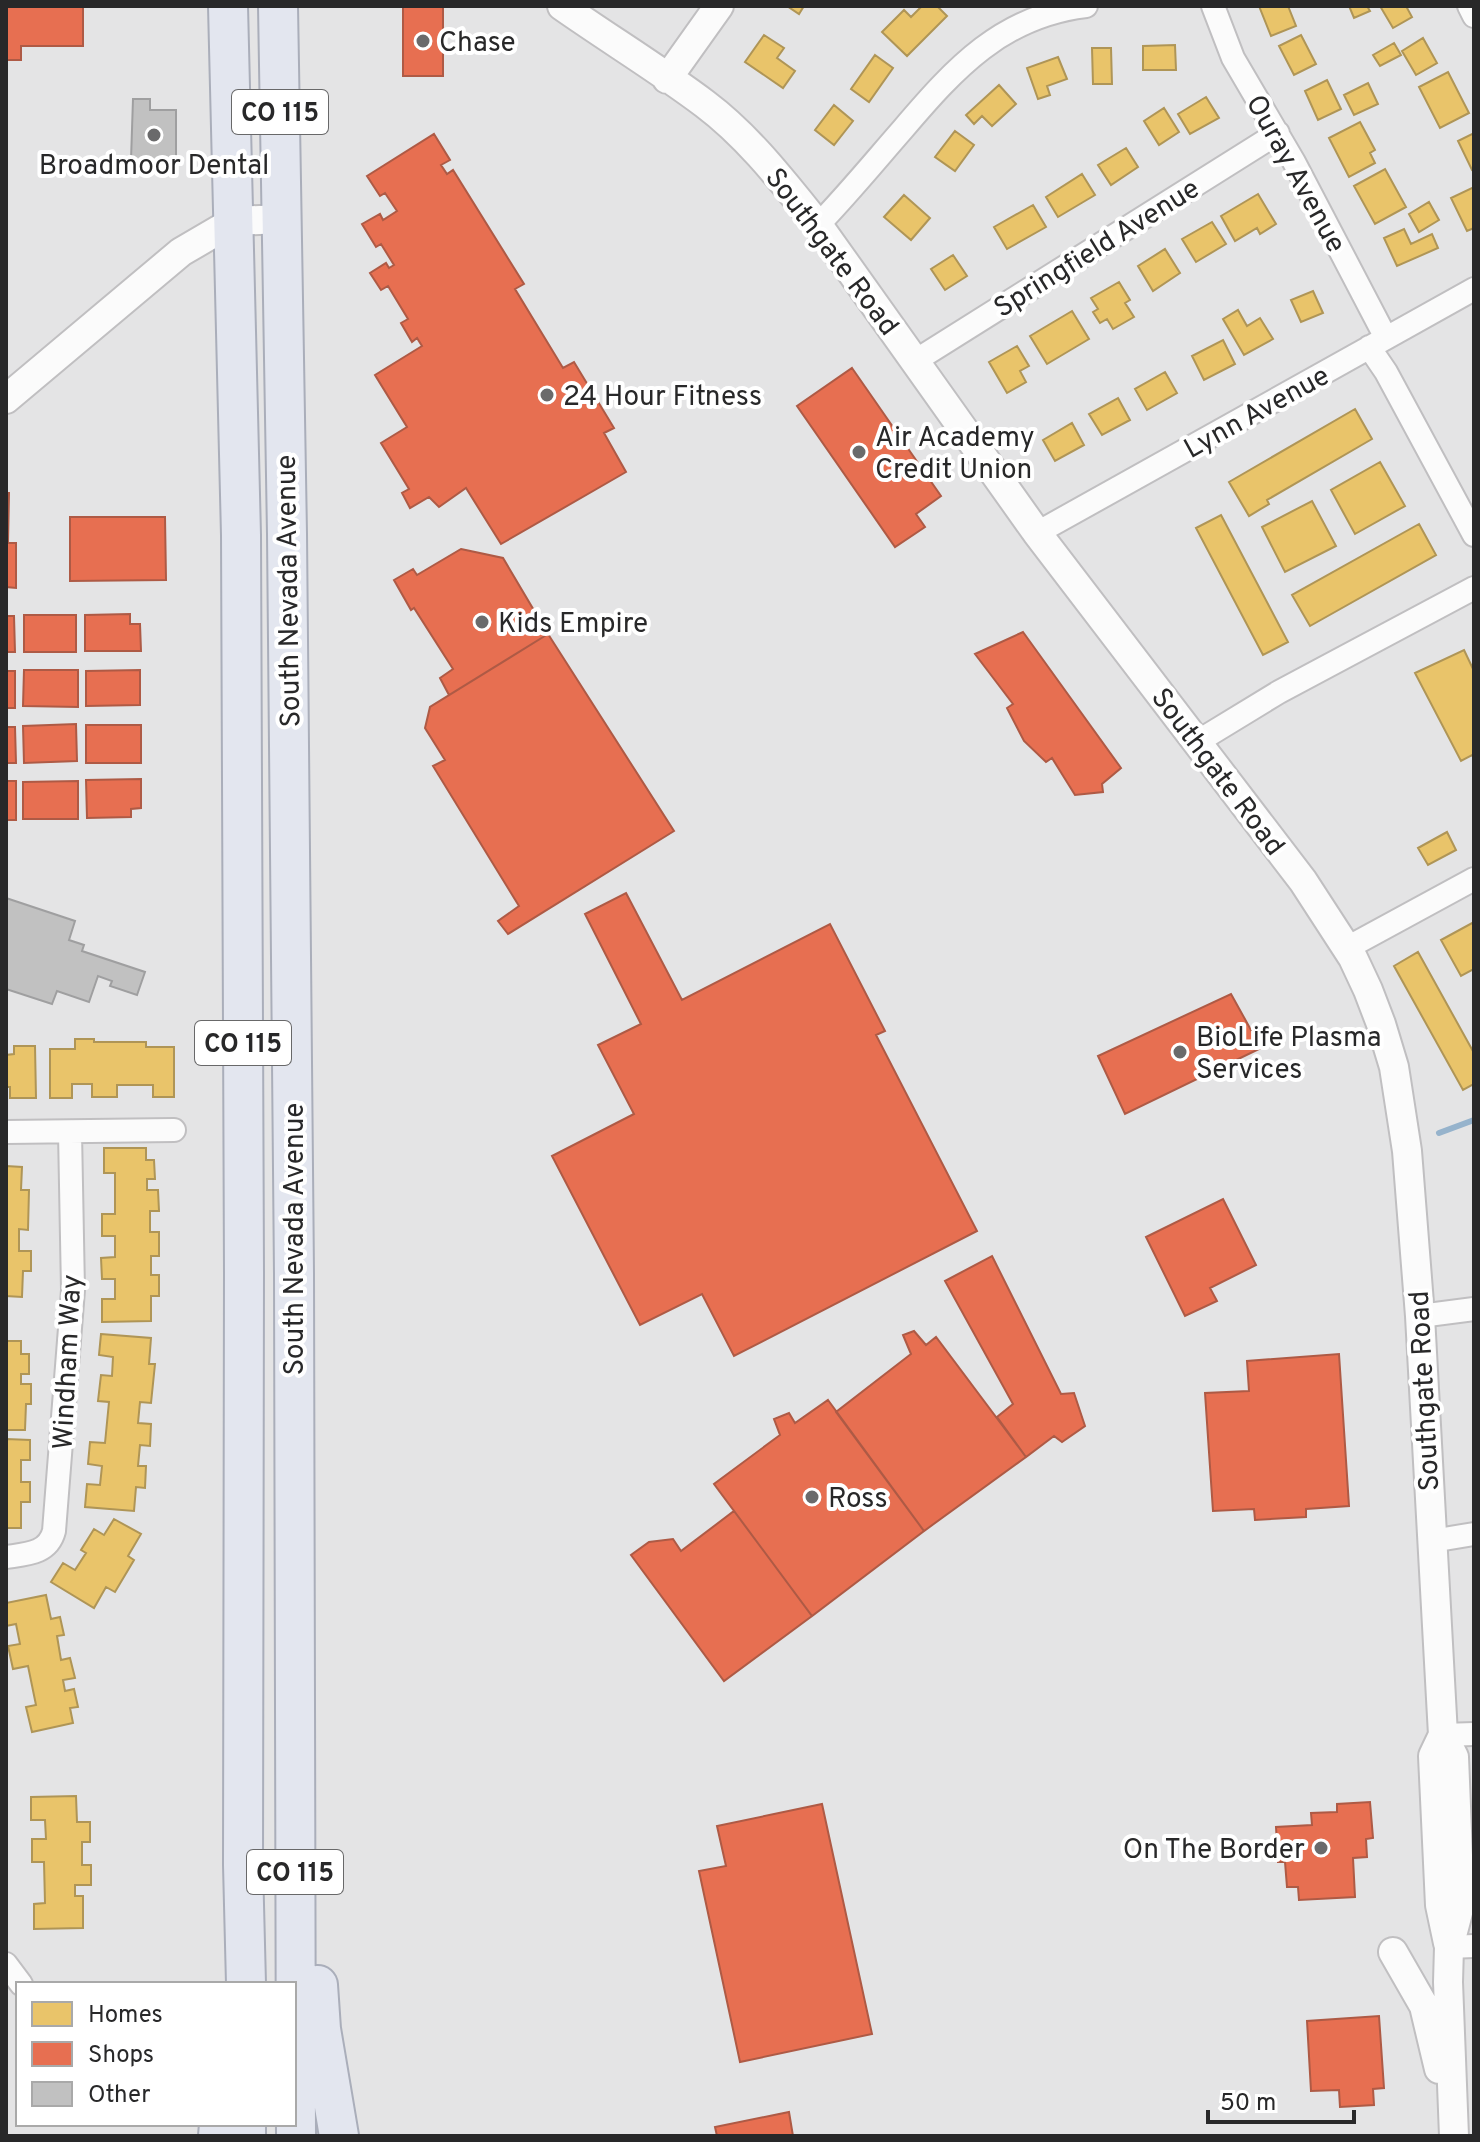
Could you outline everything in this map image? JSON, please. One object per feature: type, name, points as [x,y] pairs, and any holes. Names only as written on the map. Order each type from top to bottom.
[{"type":"highway","name":"South Nevada Avenue","points":[[278,6],[294,1258],[295,1982]]},
{"type":"highway","name":"South Nevada Avenue","points":[[226,17],[234,221],[241,582],[243,1865],[246,1982]]},
{"type":"highway","points":[[293,1607],[321,2029],[339,2136]]},
{"type":"highway","points":[[233,1982],[243,1865]]},
{"type":"street","name":"Southgate Road","points":[[562,6],[705,104],[734,130],[818,225],[1037,533],[1303,881],[1347,948],[1381,1024],[1397,1082],[1407,1151],[1420,1316],[1443,1735],[1433,1756],[1440,1905],[1462,1946],[1448,1982],[1454,2135]]},
{"type":"street","points":[[667,79],[719,6]]},
{"type":"street","points":[[818,225],[944,81],[975,52],[1021,24],[1057,11],[1086,6]]},
{"type":"street","name":"Ouray Avenue","points":[[1213,6],[1233,58],[1278,133],[1377,342],[1386,372],[1474,535]]},
{"type":"street","points":[[1469,6],[1474,16]]},
{"type":"street","name":"Springfield Avenue","points":[[915,361],[1278,133]]},
{"type":"street","points":[[6,399],[181,252],[234,221],[282,219]]},
{"type":"street","name":"Lynn Avenue","points":[[1037,533],[1474,289]]},
{"type":"street","points":[[1197,742],[1279,692],[1474,588]]},
{"type":"street","points":[[1347,948],[1474,879]]},
{"type":"street","points":[[6,1132],[174,1130]]},
{"type":"street","name":"Windham Way","points":[[6,1557],[42,1549],[51,1542],[54,1531],[73,1290],[70,1132]]},
{"type":"street","points":[[1420,1316],[1474,1309]]},
{"type":"street","points":[[1432,1541],[1474,1534]]},
{"type":"street","points":[[1443,1735],[1474,1734]]},
{"type":"street","points":[[1393,1952],[1424,2006],[1454,2135]]},
{"type":"street","points":[[6,1964],[20,1982]]},
{"type":"building: Homes","points":[[787,6],[804,6],[799,14]]},
{"type":"building: Homes","points":[[922,6],[937,6],[947,16],[907,56],[882,32],[904,10],[911,17]]},
{"type":"building: Homes","points":[[1259,6],[1288,6],[1296,26],[1271,36]]},
{"type":"building: Homes","points":[[1349,6],[1367,6],[1370,11],[1354,18]]},
{"type":"building: Homes","points":[[1380,6],[1406,6],[1412,17],[1393,28]]},
{"type":"building: Homes","points":[[764,35],[784,48],[777,58],[795,71],[783,88],[745,62]]},
{"type":"building: Homes","points":[[1301,35],[1316,64],[1294,75],[1279,46]]},
{"type":"building: Homes","points":[[1423,38],[1437,63],[1416,75],[1402,51]]},
{"type":"building: Homes","points":[[1394,43],[1401,55],[1380,66],[1373,55]]},
{"type":"building: Homes","points":[[1175,45],[1176,70],[1143,70],[1143,46]]},
{"type":"building: Homes","points":[[1092,48],[1111,48],[1112,84],[1093,84]]},
{"type":"building: Homes","points":[[875,55],[893,68],[869,102],[851,89]]},
{"type":"building: Homes","points":[[1058,57],[1067,79],[1047,86],[1050,95],[1038,99],[1027,68]]},
{"type":"building: Homes","points":[[1448,72],[1469,113],[1440,128],[1419,87]]},
{"type":"building: Homes","points":[[1327,80],[1341,109],[1318,120],[1305,91]]},
{"type":"building: Homes","points":[[1368,83],[1378,104],[1354,115],[1344,95]]},
{"type":"building: Homes","points":[[999,85],[1016,104],[992,126],[982,116],[974,124],[966,115]]},
{"type":"building: Homes","points":[[1206,97],[1219,118],[1190,134],[1178,114]]},
{"type":"building: Homes","points":[[834,105],[853,121],[834,145],[815,130]]},
{"type":"building: Homes","points":[[1164,108],[1179,132],[1159,145],[1144,121]]},
{"type":"building: Homes","points":[[1360,122],[1375,150],[1370,153],[1375,163],[1349,177],[1329,138]]},
{"type":"building: Homes","points":[[955,131],[974,145],[955,171],[935,157]]},
{"type":"building: Homes","points":[[1474,133],[1474,169],[1472,170],[1458,141]]},
{"type":"building: Homes","points":[[1126,148],[1138,167],[1111,185],[1098,165]]},
{"type":"building: Homes","points":[[1385,169],[1406,207],[1375,224],[1354,186]]},
{"type":"building: Homes","points":[[1082,174],[1095,195],[1058,217],[1046,197]]},
{"type":"building: Homes","points":[[1474,187],[1474,228],[1467,231],[1451,198]]},
{"type":"building: Homes","points":[[1258,194],[1276,224],[1260,234],[1257,228],[1235,241],[1221,216]]},
{"type":"building: Homes","points":[[904,195],[930,218],[911,240],[884,217]]},
{"type":"building: Homes","points":[[1429,202],[1439,220],[1419,232],[1409,214]]},
{"type":"building: Homes","points":[[1033,205],[1046,227],[1007,249],[994,227]]},
{"type":"building: Homes","points":[[1212,222],[1226,244],[1196,262],[1182,239]]},
{"type":"building: Homes","points":[[1404,229],[1411,244],[1432,234],[1438,248],[1397,266],[1384,238]]},
{"type":"building: Homes","points":[[1165,249],[1180,273],[1153,291],[1138,266]]},
{"type":"building: Homes","points":[[953,255],[967,276],[945,290],[931,269]]},
{"type":"building: Homes","points":[[1119,282],[1130,300],[1125,303],[1134,317],[1113,329],[1107,319],[1100,323],[1093,312],[1098,309],[1091,298]]},
{"type":"building: Homes","points":[[1313,291],[1323,313],[1301,322],[1291,300]]},
{"type":"building: Homes","points":[[1238,310],[1247,326],[1260,318],[1273,339],[1244,355],[1223,319]]},
{"type":"building: Homes","points":[[1072,311],[1089,339],[1047,364],[1030,336]]},
{"type":"building: Homes","points":[[1223,340],[1235,364],[1204,380],[1192,356]]},
{"type":"building: Homes","points":[[1017,346],[1029,366],[1020,371],[1026,382],[1007,393],[989,362]]},
{"type":"building: Homes","points":[[1165,372],[1177,393],[1147,410],[1135,389]]},
{"type":"building: Homes","points":[[1118,398],[1130,420],[1102,435],[1089,414]]},
{"type":"building: Homes","points":[[1355,409],[1372,439],[1267,500],[1269,504],[1249,516],[1229,482]]},
{"type":"building: Homes","points":[[1072,423],[1084,445],[1055,461],[1043,440]]},
{"type":"building: Homes","points":[[1380,462],[1405,506],[1355,534],[1331,490]]},
{"type":"building: Homes","points":[[1312,501],[1336,546],[1285,572],[1262,527]]},
{"type":"building: Homes","points":[[1221,515],[1288,642],[1263,655],[1196,528]]},
{"type":"building: Homes","points":[[1419,524],[1436,555],[1310,626],[1292,595]]},
{"type":"building: Homes","points":[[1464,650],[1474,671],[1474,759],[1472,755],[1461,761],[1415,673]]},
{"type":"building: Homes","points":[[1447,832],[1456,850],[1428,865],[1418,848]]},
{"type":"building: Homes","points":[[1474,922],[1474,969],[1461,976],[1441,940]]},
{"type":"building: Homes","points":[[1418,952],[1474,1053],[1474,1084],[1463,1090],[1394,966]]},
{"type":"building: Homes","points":[[75,1039],[146,1042],[146,1047],[174,1047],[174,1097],[153,1097],[153,1085],[117,1085],[117,1097],[92,1097],[92,1084],[72,1084],[72,1098],[50,1098],[50,1049],[75,1049]]},
{"type":"building: Homes","points":[[14,1046],[35,1046],[36,1098],[10,1098],[10,1087],[6,1087],[6,1055],[14,1054]]},
{"type":"building: Homes","points":[[104,1148],[146,1148],[146,1160],[154,1160],[155,1179],[147,1179],[147,1190],[158,1190],[159,1211],[150,1211],[150,1232],[159,1232],[159,1256],[151,1256],[151,1275],[159,1275],[159,1296],[151,1296],[151,1321],[102,1322],[102,1299],[115,1299],[115,1279],[102,1279],[101,1258],[115,1257],[115,1236],[102,1236],[102,1214],[115,1214],[115,1173],[104,1173]]},
{"type":"building: Homes","points":[[6,1166],[22,1167],[21,1190],[29,1190],[28,1230],[19,1229],[19,1251],[31,1251],[31,1271],[23,1271],[22,1297],[6,1296]]},
{"type":"building: Homes","points":[[101,1334],[151,1338],[149,1364],[155,1364],[151,1403],[140,1402],[138,1423],[151,1424],[150,1446],[140,1445],[138,1466],[146,1466],[145,1488],[136,1487],[134,1511],[85,1507],[87,1484],[100,1485],[102,1466],[88,1464],[90,1442],[105,1443],[109,1402],[98,1401],[101,1375],[112,1376],[113,1357],[99,1355]]},
{"type":"building: Homes","points":[[6,1341],[21,1341],[21,1354],[29,1354],[29,1374],[21,1374],[21,1384],[31,1384],[31,1404],[26,1404],[25,1430],[6,1430]]},
{"type":"building: Homes","points":[[6,1439],[30,1440],[30,1460],[21,1460],[21,1482],[30,1482],[30,1502],[21,1502],[21,1528],[6,1528]]},
{"type":"building: Homes","points":[[114,1519],[141,1534],[128,1556],[134,1560],[115,1592],[106,1587],[94,1608],[51,1582],[63,1563],[75,1570],[86,1553],[81,1550],[94,1529],[104,1535]]},
{"type":"building: Homes","points":[[46,1595],[51,1619],[60,1617],[64,1635],[57,1636],[61,1660],[70,1658],[75,1678],[63,1680],[65,1691],[74,1689],[78,1707],[70,1708],[73,1723],[32,1732],[26,1707],[36,1705],[28,1666],[13,1669],[8,1646],[20,1644],[16,1624],[6,1626],[6,1603]]},
{"type":"building: Homes","points":[[76,1796],[77,1822],[90,1822],[90,1842],[82,1842],[82,1865],[91,1865],[91,1885],[75,1885],[75,1896],[83,1896],[83,1928],[34,1929],[34,1904],[45,1903],[44,1862],[32,1862],[32,1839],[46,1839],[45,1820],[31,1820],[31,1797]]},
{"type":"building: Shops","points":[[6,6],[83,6],[83,46],[21,46],[21,60],[6,60]]},
{"type":"building: Shops","name":"Chase","points":[[403,6],[443,6],[443,76],[403,76]]},
{"type":"building: Shops","points":[[434,134],[450,160],[441,165],[447,174],[453,170],[524,284],[515,289],[563,368],[574,362],[614,428],[604,433],[626,472],[501,544],[466,488],[439,507],[429,497],[410,508],[402,493],[409,489],[381,443],[407,427],[375,375],[422,346],[417,338],[412,342],[401,323],[408,319],[388,286],[381,290],[370,273],[386,263],[389,268],[394,265],[381,244],[376,247],[362,224],[380,214],[383,220],[397,211],[385,193],[380,196],[367,176]]},
{"type":"building: Shops","points":[[852,368],[941,496],[916,514],[925,527],[895,547],[797,406]]},
{"type":"building: Shops","points":[[6,493],[9,493],[8,543],[16,543],[16,588],[6,587]]},
{"type":"building: Shops","points":[[70,517],[165,517],[166,580],[70,581]]},
{"type":"building: Shops","name":"Kids Empire","points":[[461,549],[503,558],[548,634],[449,695],[440,678],[453,669],[414,608],[411,610],[394,580],[413,569],[417,575]]},
{"type":"building: Shops","points":[[130,614],[130,624],[140,624],[141,651],[85,651],[85,615]]},
{"type":"building: Shops","points":[[24,615],[76,615],[76,652],[24,652]]},
{"type":"building: Shops","points":[[6,616],[14,616],[15,652],[6,652]]},
{"type":"building: Shops","points":[[1023,632],[1121,768],[1102,784],[1103,792],[1075,795],[1052,758],[1046,762],[1024,741],[1007,708],[1013,704],[975,654]]},
{"type":"building: Shops","points":[[548,634],[674,831],[508,934],[498,921],[519,906],[433,766],[445,760],[425,728],[430,707]]},
{"type":"building: Shops","points":[[24,670],[78,670],[78,707],[23,706]]},
{"type":"building: Shops","points":[[140,670],[140,705],[86,706],[86,671]]},
{"type":"building: Shops","points":[[6,671],[15,671],[15,708],[6,708]]},
{"type":"building: Shops","points":[[76,724],[77,761],[24,763],[23,726]]},
{"type":"building: Shops","points":[[86,725],[141,725],[141,763],[86,763]]},
{"type":"building: Shops","points":[[6,727],[15,727],[16,763],[6,763]]},
{"type":"building: Shops","points":[[141,779],[141,808],[131,809],[131,817],[87,818],[86,780]]},
{"type":"building: Shops","points":[[6,781],[16,781],[16,820],[6,820]]},
{"type":"building: Shops","points":[[78,781],[78,819],[23,819],[23,782]]},
{"type":"building: Shops","points":[[626,893],[682,1000],[830,924],[885,1031],[876,1035],[977,1231],[734,1356],[702,1294],[640,1325],[552,1156],[634,1114],[598,1045],[641,1024],[585,914]]},
{"type":"building: Shops","name":"BioLife Plasma Services","points":[[1231,994],[1261,1048],[1125,1114],[1098,1056]]},
{"type":"building: Shops","points":[[1223,1199],[1256,1265],[1210,1288],[1217,1301],[1185,1316],[1146,1237]]},
{"type":"building: Shops","points":[[992,1256],[1061,1394],[1074,1393],[1085,1426],[1062,1442],[1054,1436],[1026,1457],[997,1417],[1013,1404],[945,1281]]},
{"type":"building: Shops","points":[[914,1331],[926,1345],[936,1337],[1026,1457],[924,1531],[836,1412],[911,1354],[903,1335]]},
{"type":"building: Shops","points":[[1339,1354],[1349,1506],[1306,1509],[1306,1517],[1255,1520],[1254,1509],[1213,1511],[1205,1393],[1249,1391],[1247,1361]]},
{"type":"building: Shops","name":"Ross","points":[[828,1400],[924,1531],[812,1616],[714,1484],[780,1435],[774,1419],[789,1413],[795,1423]]},
{"type":"building: Shops","points":[[734,1511],[812,1616],[724,1681],[631,1555],[649,1542],[673,1539],[681,1551]]},
{"type":"building: Shops","name":"On The Border","points":[[1370,1802],[1373,1838],[1366,1839],[1367,1857],[1353,1858],[1355,1897],[1299,1900],[1298,1887],[1287,1887],[1285,1862],[1278,1862],[1276,1827],[1312,1825],[1311,1813],[1337,1812],[1337,1804]]},
{"type":"building: Shops","points":[[822,1804],[872,2034],[740,2062],[699,1871],[726,1866],[717,1826]]},
{"type":"building: Shops","points":[[1379,2016],[1384,2088],[1373,2089],[1374,2105],[1340,2107],[1339,2090],[1311,2091],[1307,2021]]},
{"type":"building: Shops","points":[[789,2112],[793,2136],[717,2136],[715,2127]]},
{"type":"building: Other","name":"Broadmoor Dental","points":[[133,99],[150,99],[150,110],[176,110],[176,168],[137,168],[137,160],[131,160]]},
{"type":"building: Other","points":[[6,898],[75,921],[69,940],[84,945],[82,951],[145,972],[137,995],[110,986],[112,981],[98,976],[89,1002],[57,991],[52,1004],[6,989]]},
{"type":"waterway","points":[[1439,1133],[1474,1120]]},
{"type":"place","name":"Chase","points":[[423,41]]},
{"type":"place","name":"Broadmoor Dental","points":[[154,135]]},
{"type":"place","name":"24 Hour Fitness","points":[[547,395]]},
{"type":"place","name":"Air Academy Credit Union","points":[[859,452]]},
{"type":"place","name":"Kids Empire","points":[[482,622]]},
{"type":"place","name":"BioLife Plasma Services","points":[[1180,1052]]},
{"type":"place","name":"Ross","points":[[812,1497]]},
{"type":"place","name":"On The Border","points":[[1321,1848]]}]
